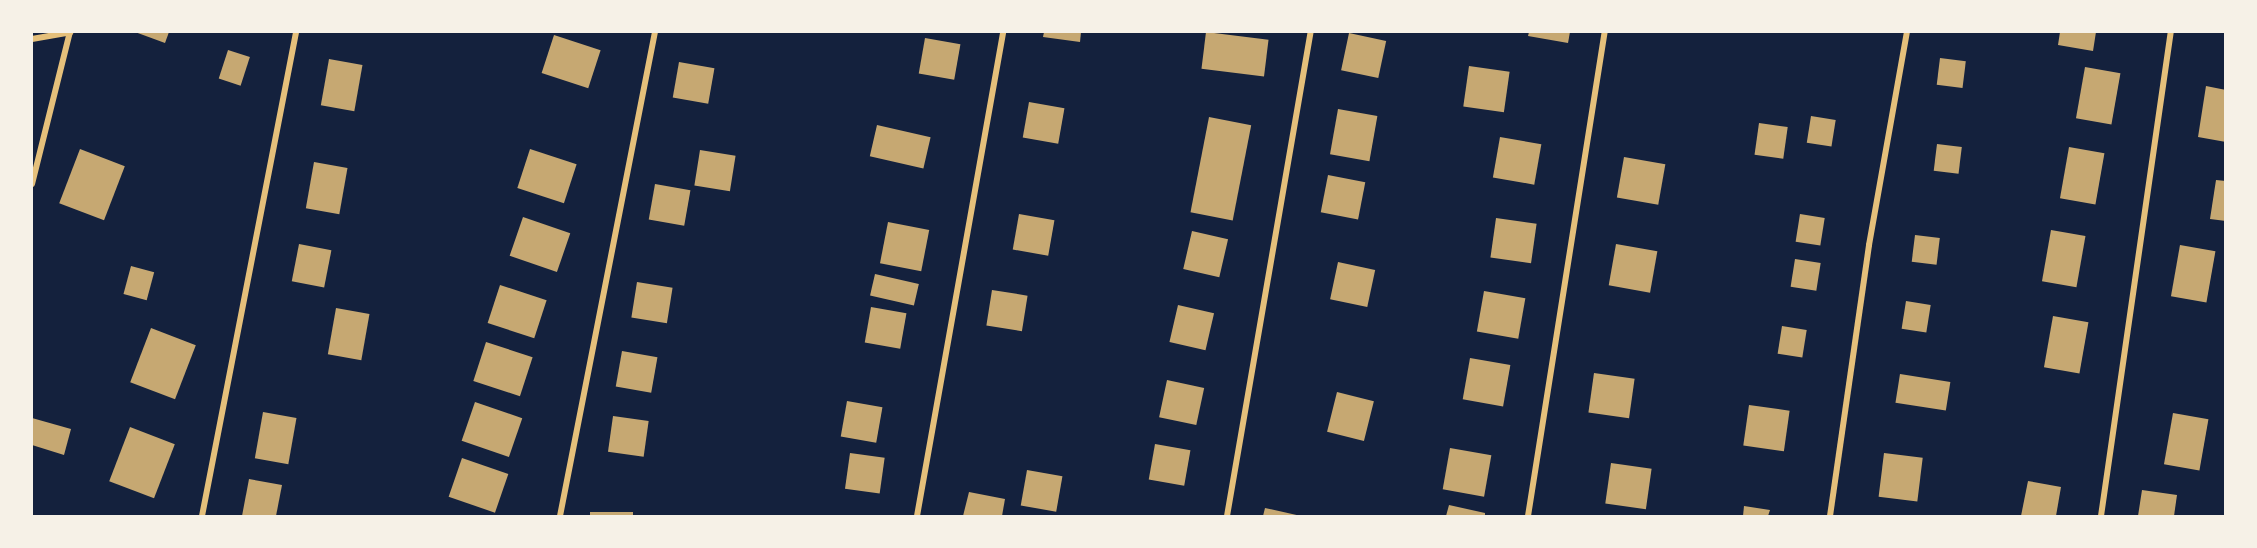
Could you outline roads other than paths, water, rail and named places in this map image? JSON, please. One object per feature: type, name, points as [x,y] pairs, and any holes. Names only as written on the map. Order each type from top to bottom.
[{"type":"street","points":[[32,39],[70,32],[32,184]]},
{"type":"street","points":[[202,516],[296,32]]},
{"type":"street","points":[[560,516],[655,32]]},
{"type":"street","points":[[917,516],[1003,32]]},
{"type":"street","points":[[1227,516],[1311,32]]},
{"type":"street","points":[[1528,516],[1605,32]]},
{"type":"street","points":[[1830,516],[1869,245],[1907,32]]},
{"type":"street","points":[[2101,516],[2171,32]]}]
